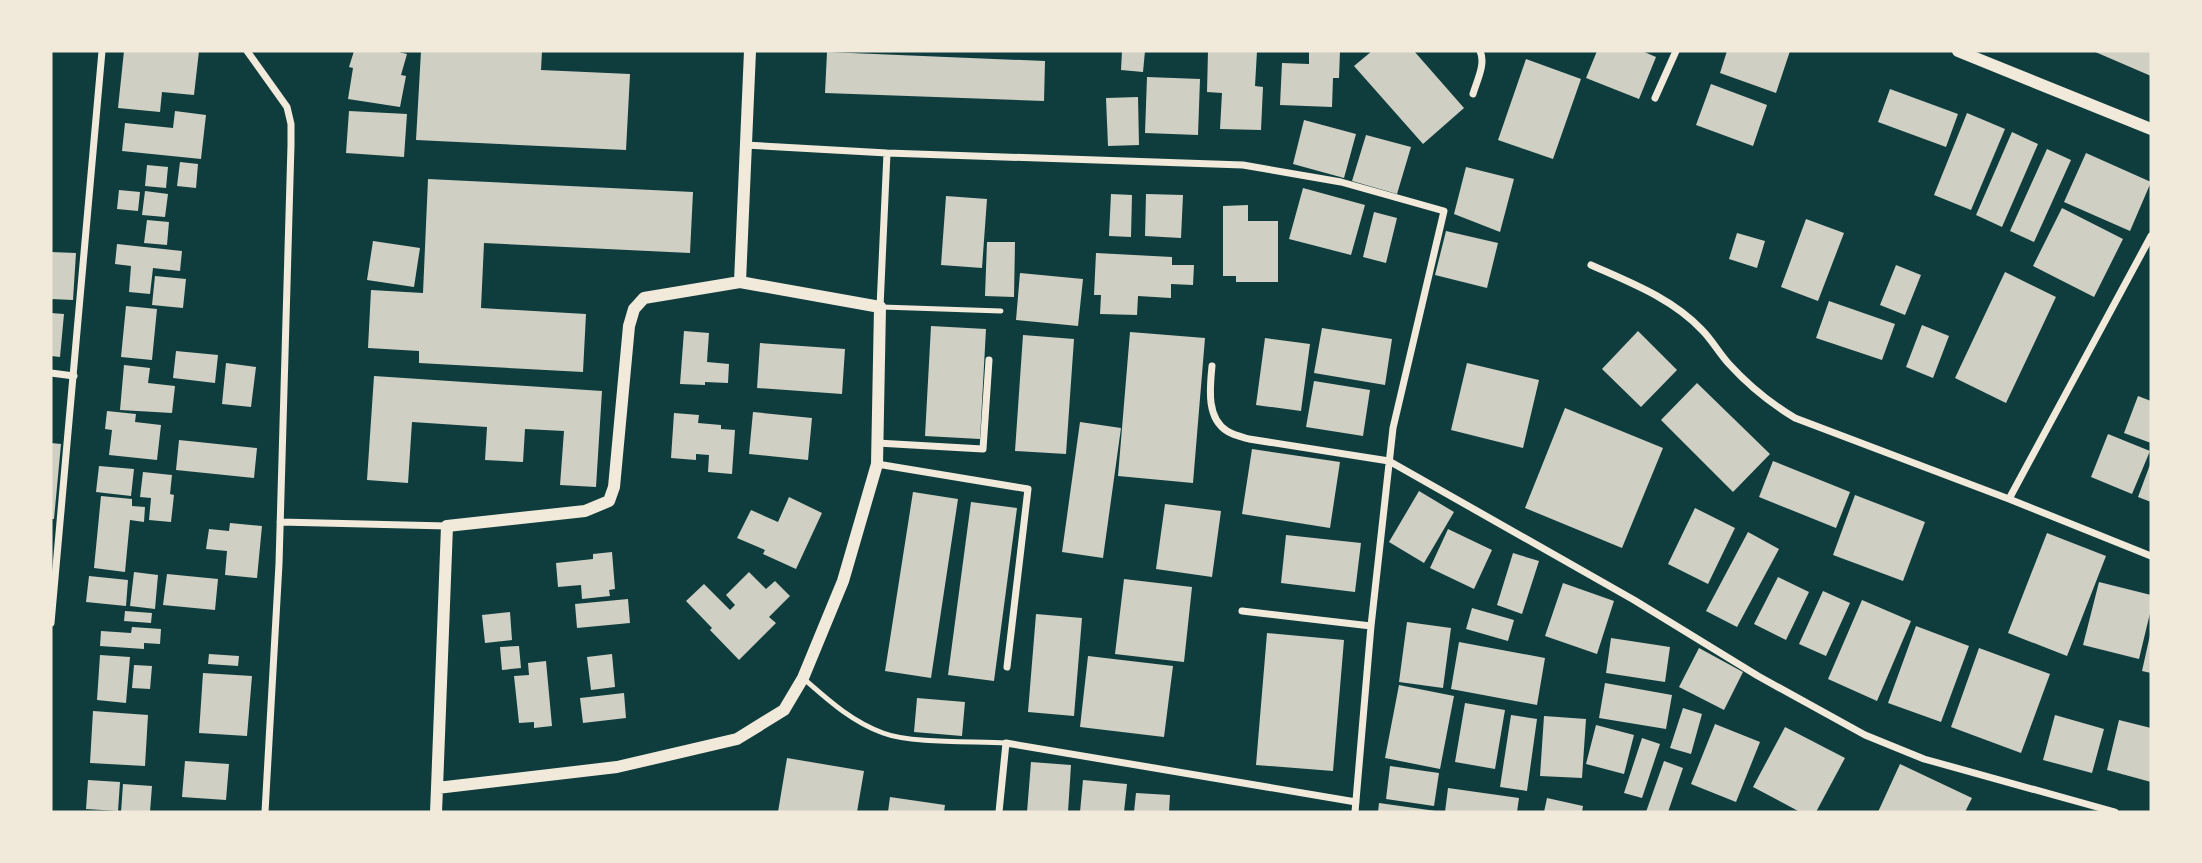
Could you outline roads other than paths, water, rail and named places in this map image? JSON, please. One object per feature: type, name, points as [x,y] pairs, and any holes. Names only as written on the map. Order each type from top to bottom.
[{"type":"street","points":[[51,623],[102,51]]},
{"type":"street","points":[[247,51],[287,107],[291,124],[280,522],[265,812]]},
{"type":"street","points":[[740,282],[750,51]]},
{"type":"street","points":[[1473,94],[1482,65],[1479,51]]},
{"type":"street","points":[[1655,98],[1676,51]]},
{"type":"street","points":[[1958,51],[2151,129]]},
{"type":"street","points":[[746,145],[887,153],[1243,165],[1341,182],[1444,212],[1393,428],[1371,626],[1355,812]]},
{"type":"street","points":[[437,788],[617,767],[737,739],[784,710],[803,678],[843,581],[877,464],[887,153]]},
{"type":"street","points":[[2010,499],[2151,236]]},
{"type":"street","points":[[1591,265],[1653,293],[1679,311],[1701,329],[1752,388],[1796,418],[2151,556]]},
{"type":"street","points":[[280,522],[447,526],[585,510],[609,501],[614,487],[629,326],[634,309],[644,298],[740,282],[880,307]]},
{"type":"street","points":[[877,443],[983,449],[989,360]]},
{"type":"street","points":[[1212,366],[1212,410],[1219,424],[1227,432],[1249,439],[1389,461],[1634,600],[1758,676],[1865,735],[1924,760],[2115,812]]},
{"type":"street","points":[[51,373],[74,376]]},
{"type":"street","points":[[877,464],[1028,489],[1007,667]]},
{"type":"street","points":[[436,812],[447,526]]},
{"type":"street","points":[[1242,611],[1371,626]]},
{"type":"street","points":[[999,812],[1006,743],[1356,802]]},
{"type":"lane","points":[[880,307],[1001,311]]},
{"type":"lane","points":[[803,678],[828,701],[855,720],[884,734],[906,738],[1006,743]]}]
